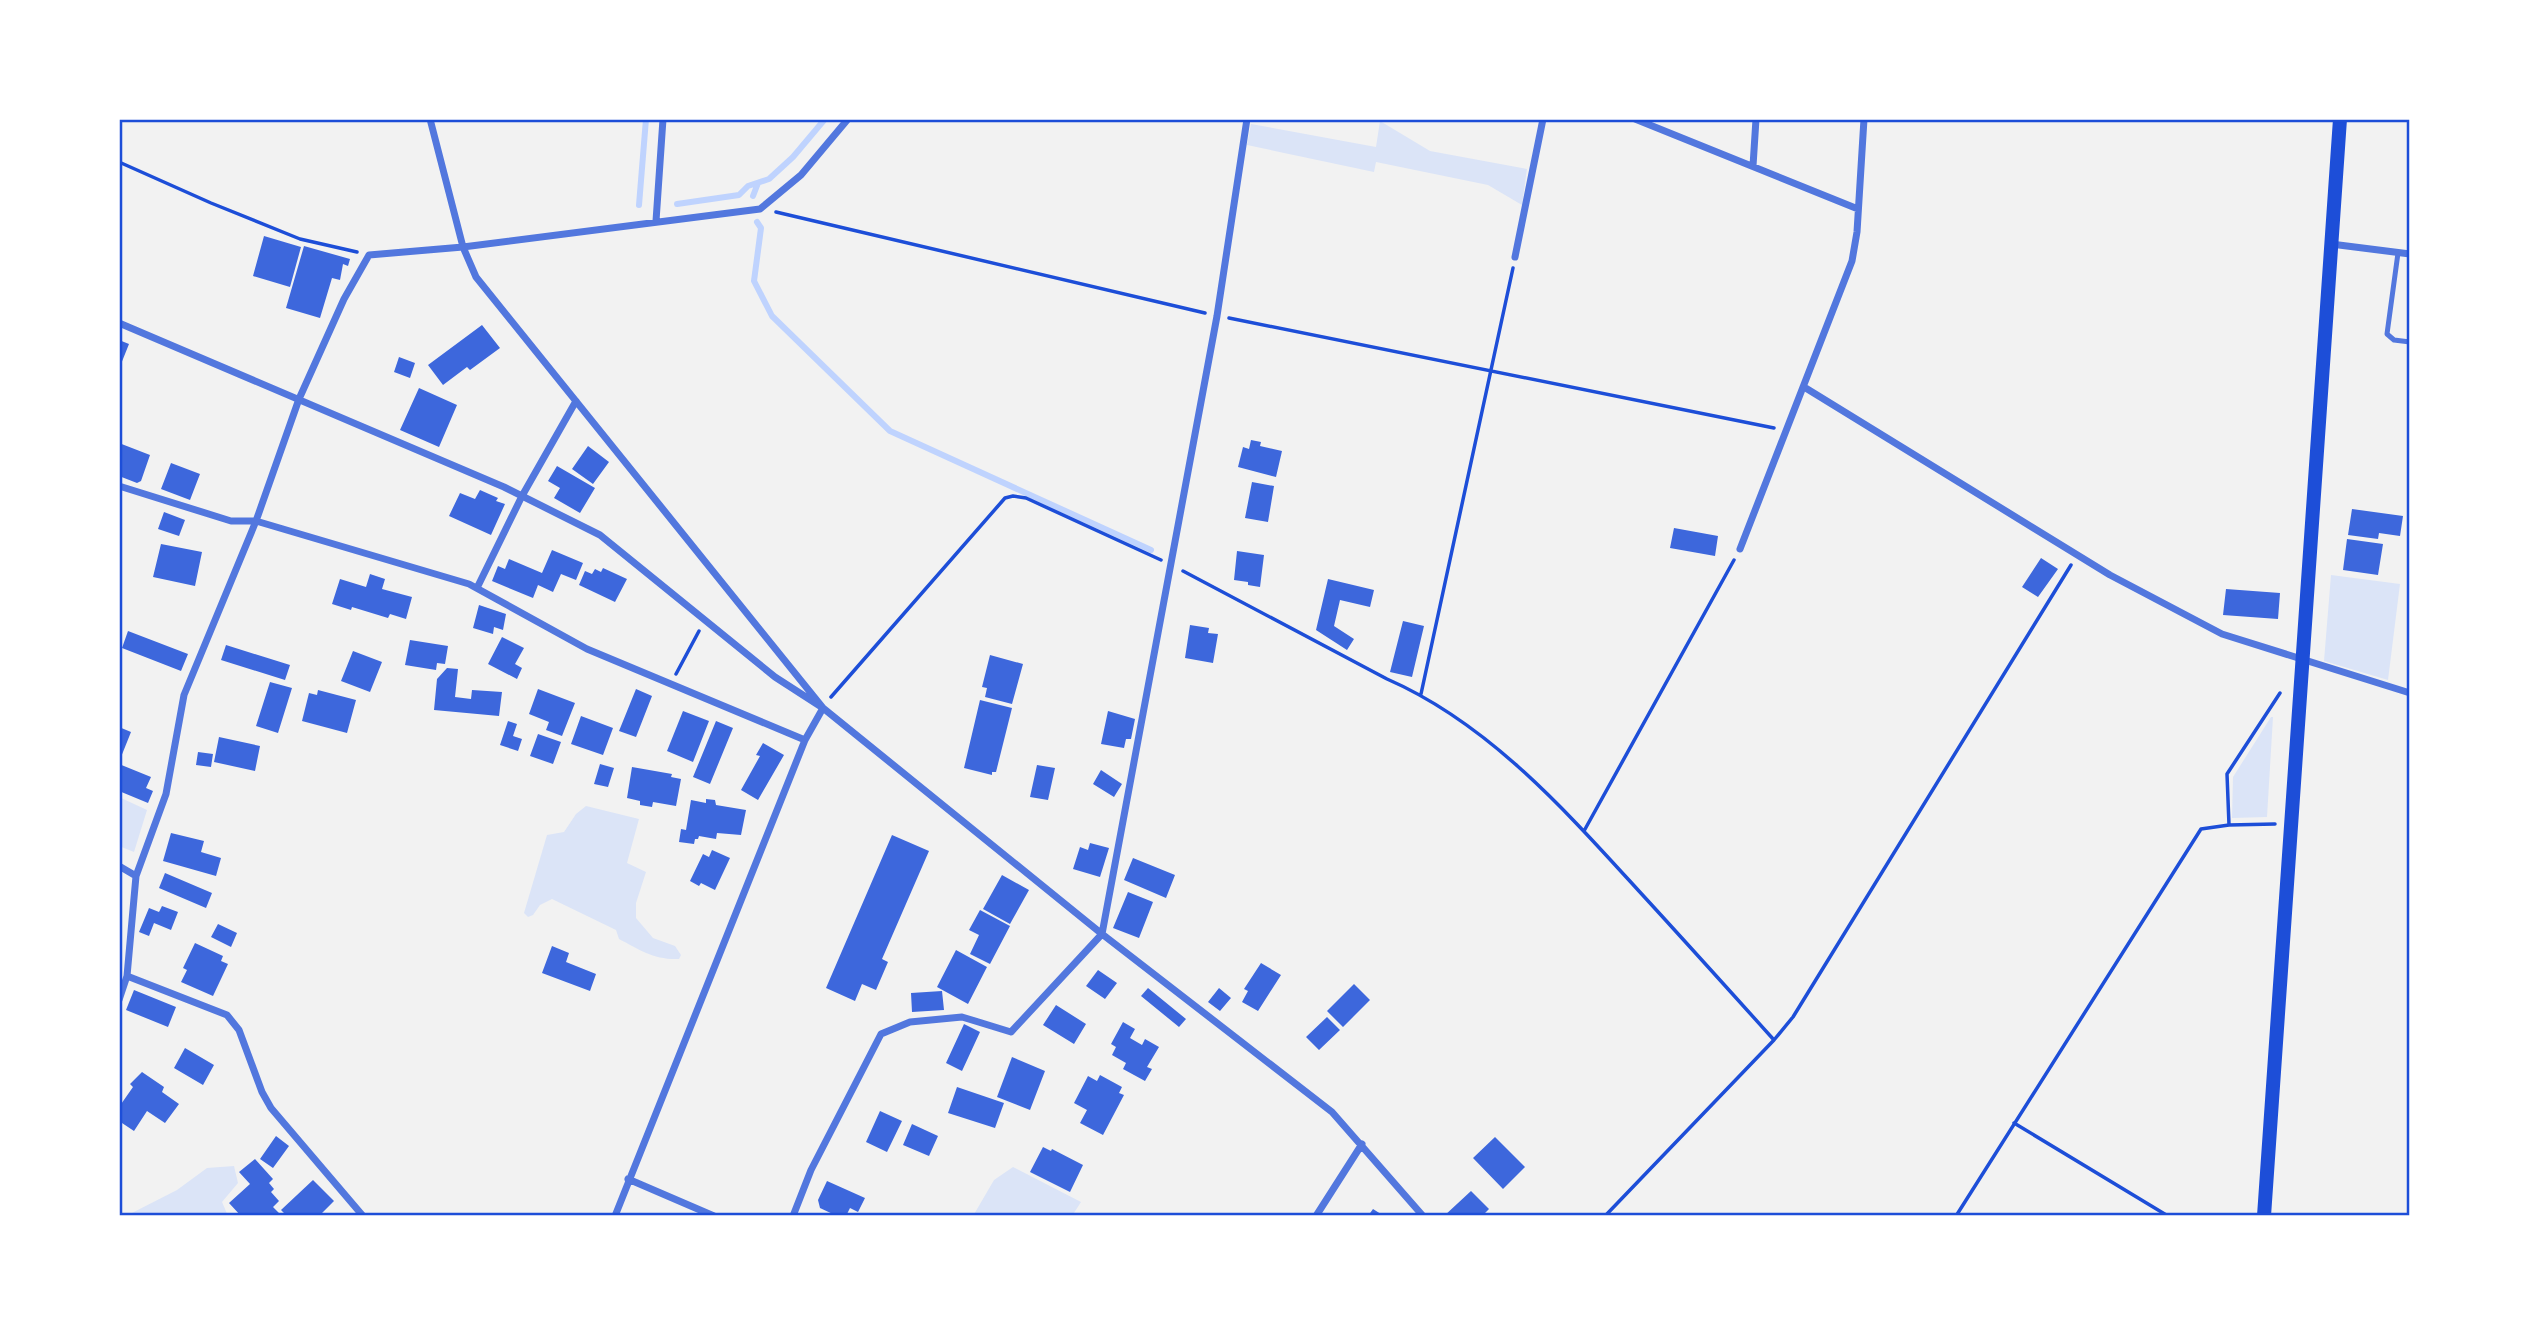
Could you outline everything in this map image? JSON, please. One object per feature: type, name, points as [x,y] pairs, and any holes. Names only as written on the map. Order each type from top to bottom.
[{"type":"main road","points":[[2264,1216],[2340,119]]},
{"type":"street","points":[[430,119],[463,247],[476,277],[823,708]]},
{"type":"street","points":[[656,221],[663,119]]},
{"type":"street","points":[[119,1000],[127,976],[136,876],[166,794],[184,695],[256,521],[299,399],[344,299],[369,255],[463,247],[760,209],[801,175],[848,119]]},
{"type":"street","points":[[793,1216],[811,1170],[881,1034],[910,1023],[962,1017],[1011,1032],[1102,934],[1217,316],[1247,119]]},
{"type":"street","points":[[1515,257],[1543,119]]},
{"type":"street","points":[[1635,119],[1858,209]]},
{"type":"street","points":[[1753,166],[1756,119]]},
{"type":"street","points":[[1740,549],[1852,261],[1864,119]]},
{"type":"street","points":[[2331,244],[2410,254]]},
{"type":"street","points":[[119,323],[522,496],[600,535],[775,677],[823,708],[1102,934],[1332,1112],[1423,1216]]},
{"type":"street","points":[[1804,387],[2110,575],[2222,634],[2410,693]]},
{"type":"street","points":[[477,588],[522,496],[576,401]]},
{"type":"street","points":[[119,486],[232,521],[256,521],[469,584],[587,649],[805,740]]},
{"type":"street","points":[[615,1216],[805,740],[823,708]]},
{"type":"street","points":[[119,866],[136,876]]},
{"type":"street","points":[[127,976],[227,1015],[239,1030],[262,1092],[271,1108],[363,1216]]},
{"type":"street","points":[[1316,1216],[1362,1144]]},
{"type":"street","points":[[628,1179],[714,1216]]},
{"type":"lane","points":[[2398,253],[2386,334],[2394,340],[2410,342]]},
{"type":"path","points":[[119,162],[300,239],[369,255]]},
{"type":"path","points":[[760,209],[1217,316],[1788,430]]},
{"type":"path","points":[[1420,694],[1515,257]]},
{"type":"path","points":[[823,708],[1006,498],[1026,498],[1170,564],[1420,694],[1494,746],[1584,831],[1774,1040]]},
{"type":"path","points":[[1584,831],[1740,549]]},
{"type":"path","points":[[1605,1216],[1793,1017],[2077,554]]},
{"type":"path","points":[[671,684],[705,620]]},
{"type":"path","points":[[2229,825],[2227,774],[2280,692]]},
{"type":"path","points":[[1956,1216],[2201,829],[2229,825],[2292,824]]},
{"type":"path","points":[[2014,1123],[2168,1216]]},
{"type":"shaded area","points":[[1380,121],[1430,151],[1527,169],[1522,205],[1488,185],[1376,162],[1374,172],[1247,145],[1251,124],[1376,147]]},
{"type":"shaded area","points":[[2331,575],[2400,584],[2388,680],[2324,661]]},
{"type":"shaded area","points":[[2271,717],[2267,817],[2232,818],[2233,777]]},
{"type":"shaded area","points":[[119,797],[147,810],[134,852],[119,846]]},
{"type":"shaded area","points":[[586,806],[639,819],[627,863],[646,872],[636,903],[636,918],[653,938],[675,946],[681,955],[679,959],[662,958],[641,950],[619,939],[616,930],[552,899],[540,905],[533,915],[528,917],[524,913],[547,835],[564,832],[576,814]]},
{"type":"shaded area","points":[[234,1166],[238,1183],[222,1202],[228,1216],[126,1216],[177,1190],[207,1168]]},
{"type":"shaded area","points":[[1013,1167],[1081,1202],[1072,1216],[973,1216],[994,1180]]},
{"type":"building","points":[[264,236],[301,247],[290,287],[253,276]]},
{"type":"building","points":[[304,246],[350,259],[348,266],[343,264],[340,280],[332,278],[320,318],[286,308]]},
{"type":"building","points":[[482,325],[500,348],[470,370],[467,367],[443,385],[428,365]]},
{"type":"building","points":[[119,340],[129,344],[119,369]]},
{"type":"building","points":[[399,357],[415,363],[410,378],[394,372]]},
{"type":"building","points":[[419,388],[457,405],[439,447],[400,430]]},
{"type":"building","points":[[1251,440],[1261,442],[1260,446],[1282,451],[1276,477],[1238,467],[1243,447],[1249,449]]},
{"type":"building","points":[[119,443],[150,455],[141,481],[137,483],[119,476]]},
{"type":"building","points":[[588,446],[609,462],[593,484],[572,469]]},
{"type":"building","points":[[171,463],[200,474],[190,500],[161,489]]},
{"type":"building","points":[[557,466],[595,488],[580,513],[554,498],[560,488],[548,481]]},
{"type":"building","points":[[1252,482],[1274,486],[1268,522],[1245,518]]},
{"type":"building","points":[[480,490],[505,504],[491,535],[449,516],[460,493],[475,499]]},
{"type":"building","points":[[2352,509],[2403,516],[2400,536],[2379,533],[2378,539],[2348,535]]},
{"type":"building","points":[[164,512],[185,520],[179,536],[158,529]]},
{"type":"building","points":[[1674,528],[1718,536],[1715,556],[1670,548]]},
{"type":"building","points":[[2347,539],[2383,544],[2378,575],[2343,570]]},
{"type":"building","points":[[161,544],[202,552],[195,586],[153,577]]},
{"type":"building","points":[[552,550],[583,563],[576,580],[561,574],[553,592],[538,585],[533,598],[492,581],[498,566],[505,569],[509,559],[542,573]]},
{"type":"building","points":[[1237,551],[1264,555],[1260,587],[1234,580]]},
{"type":"building","points":[[2041,558],[2058,569],[2038,597],[2022,587]]},
{"type":"building","points":[[603,568],[627,579],[615,602],[579,585],[585,571],[592,574],[595,569],[601,572]]},
{"type":"building","points":[[370,574],[385,579],[382,589],[412,597],[406,619],[390,614],[388,618],[332,604],[340,579],[366,587]]},
{"type":"building","points":[[1328,579],[1374,590],[1370,607],[1340,600],[1334,626],[1354,639],[1347,650],[1316,630]]},
{"type":"building","points":[[2226,589],[2280,593],[2278,619],[2223,615]]},
{"type":"building","points":[[479,605],[506,614],[503,630],[494,627],[493,634],[473,628]]},
{"type":"building","points":[[1403,621],[1424,626],[1412,677],[1390,672]]},
{"type":"building","points":[[1190,625],[1209,628],[1208,633],[1218,634],[1213,663],[1185,658]]},
{"type":"building","points":[[128,631],[188,654],[181,671],[122,648]]},
{"type":"building","points":[[502,637],[524,648],[515,664],[522,668],[517,679],[488,664]]},
{"type":"building","points":[[410,640],[448,646],[445,664],[437,663],[436,670],[405,665]]},
{"type":"building","points":[[226,645],[290,665],[285,680],[221,660]]},
{"type":"building","points":[[353,651],[382,662],[370,692],[341,681]]},
{"type":"building","points":[[990,655],[1023,664],[1012,704],[985,697],[987,688],[982,687]]},
{"type":"building","points":[[447,668],[458,669],[455,697],[471,699],[472,690],[502,692],[499,716],[434,710],[437,679]]},
{"type":"building","points":[[270,682],[292,688],[278,733],[256,726]]},
{"type":"building","points":[[538,689],[575,703],[562,736],[546,730],[549,722],[529,714]]},
{"type":"building","points":[[636,689],[652,696],[636,737],[619,731]]},
{"type":"building","points":[[318,690],[356,700],[347,733],[302,721],[309,693],[317,695]]},
{"type":"building","points":[[980,700],[1012,708],[996,772],[992,772],[992,775],[964,768]]},
{"type":"building","points":[[683,711],[709,721],[693,762],[667,751]]},
{"type":"building","points":[[1108,711],[1135,719],[1131,739],[1126,739],[1124,748],[1101,744]]},
{"type":"building","points":[[581,716],[613,728],[603,755],[571,744]]},
{"type":"building","points":[[508,721],[517,724],[513,736],[522,739],[518,751],[500,745]]},
{"type":"building","points":[[716,721],[733,728],[710,784],[693,777]]},
{"type":"building","points":[[119,727],[131,732],[119,762]]},
{"type":"building","points":[[538,734],[561,742],[553,764],[530,756]]},
{"type":"building","points":[[219,737],[260,746],[255,771],[214,762]]},
{"type":"building","points":[[763,743],[784,755],[758,800],[741,790],[760,756],[756,755]]},
{"type":"building","points":[[198,752],[213,754],[211,767],[196,765]]},
{"type":"building","points":[[119,764],[151,777],[146,788],[153,791],[148,803],[119,791]]},
{"type":"building","points":[[600,764],[614,768],[608,787],[594,784]]},
{"type":"building","points":[[1037,765],[1055,768],[1048,800],[1030,797]]},
{"type":"building","points":[[632,767],[672,774],[671,777],[681,779],[676,806],[653,802],[652,807],[640,805],[640,801],[627,798]]},
{"type":"building","points":[[1101,770],[1122,784],[1114,797],[1093,784]]},
{"type":"building","points":[[706,799],[715,800],[716,805],[746,810],[741,835],[717,833],[716,839],[699,836],[694,844],[679,842],[681,829],[686,830],[691,800],[706,803]]},
{"type":"building","points":[[171,833],[204,841],[201,852],[221,858],[216,876],[163,861]]},
{"type":"building","points":[[892,835],[929,851],[882,959],[888,962],[876,990],[862,984],[855,1001],[826,988]]},
{"type":"building","points":[[1090,843],[1109,848],[1100,877],[1073,869],[1080,847],[1088,850]]},
{"type":"building","points":[[712,850],[730,858],[715,890],[690,881],[703,854],[709,857]]},
{"type":"building","points":[[1133,858],[1175,875],[1166,898],[1124,880]]},
{"type":"building","points":[[165,873],[212,893],[206,908],[159,888]]},
{"type":"building","points":[[1002,875],[1029,890],[1010,924],[983,909]]},
{"type":"building","points":[[1128,892],[1153,902],[1139,938],[1113,928]]},
{"type":"building","points":[[162,906],[178,912],[171,930],[154,923],[149,936],[139,932],[149,908],[159,912]]},
{"type":"building","points":[[980,910],[1010,926],[990,964],[970,954],[979,935],[969,930]]},
{"type":"building","points":[[218,924],[237,933],[231,947],[211,937]]},
{"type":"building","points":[[195,943],[223,956],[221,961],[228,964],[213,996],[181,982],[187,970],[183,968]]},
{"type":"building","points":[[552,946],[569,953],[566,962],[596,974],[590,991],[542,973]]},
{"type":"building","points":[[956,950],[987,967],[968,1004],[937,987]]},
{"type":"building","points":[[1261,963],[1281,975],[1258,1011],[1242,1002],[1248,991],[1244,989]]},
{"type":"building","points":[[1098,970],[1117,983],[1105,999],[1086,986]]},
{"type":"building","points":[[1354,984],[1370,1000],[1343,1027],[1327,1011]]},
{"type":"building","points":[[1148,988],[1186,1019],[1179,1027],[1141,996]]},
{"type":"building","points":[[1219,988],[1231,998],[1220,1011],[1208,1002]]},
{"type":"building","points":[[134,990],[176,1007],[168,1027],[126,1010]]},
{"type":"building","points":[[942,991],[944,1010],[912,1012],[911,993]]},
{"type":"building","points":[[1056,1005],[1086,1024],[1074,1044],[1043,1025]]},
{"type":"building","points":[[1327,1017],[1340,1030],[1319,1050],[1306,1037]]},
{"type":"building","points":[[1123,1022],[1135,1029],[1130,1038],[1142,1045],[1145,1039],[1159,1047],[1147,1067],[1152,1069],[1145,1081],[1123,1069],[1126,1063],[1112,1055],[1116,1047],[1111,1044]]},
{"type":"building","points":[[964,1024],[980,1032],[962,1071],[946,1063]]},
{"type":"building","points":[[185,1048],[214,1065],[203,1085],[174,1068]]},
{"type":"building","points":[[1012,1057],[1045,1071],[1030,1110],[997,1097]]},
{"type":"building","points":[[142,1072],[164,1087],[162,1092],[179,1104],[165,1123],[147,1111],[134,1131],[119,1121],[119,1107],[133,1087],[130,1084]]},
{"type":"building","points":[[1100,1075],[1122,1087],[1119,1093],[1124,1095],[1103,1135],[1080,1123],[1087,1110],[1074,1103],[1088,1076],[1097,1081]]},
{"type":"building","points":[[957,1087],[1004,1103],[995,1128],[948,1113]]},
{"type":"building","points":[[880,1111],[902,1121],[887,1152],[866,1142]]},
{"type":"building","points":[[912,1124],[938,1136],[929,1156],[903,1145]]},
{"type":"building","points":[[276,1136],[289,1146],[273,1168],[260,1159]]},
{"type":"building","points":[[1495,1137],[1525,1167],[1503,1189],[1473,1158]]},
{"type":"building","points":[[1043,1147],[1083,1165],[1070,1192],[1030,1172]]},
{"type":"building","points":[[255,1159],[273,1179],[269,1183],[274,1189],[271,1192],[279,1201],[273,1207],[282,1216],[241,1216],[229,1203],[250,1184],[239,1172]]},
{"type":"building","points":[[313,1180],[334,1201],[319,1216],[287,1216],[281,1210]]},
{"type":"building","points":[[827,1181],[865,1198],[858,1212],[850,1208],[846,1216],[837,1216],[820,1208],[818,1200]]},
{"type":"building","points":[[1471,1191],[1489,1209],[1482,1216],[1444,1216]]},
{"type":"building","points":[[1373,1209],[1384,1216],[1368,1216]]},
{"type":"waterway","points":[[639,205],[646,119]]},
{"type":"waterway","points":[[677,204],[739,195],[748,186],[769,179],[793,157],[825,119]]},
{"type":"waterway","points":[[753,196],[758,183]]},
{"type":"waterway","points":[[757,222],[761,228],[754,281],[772,316],[890,431],[1151,550]]}]
